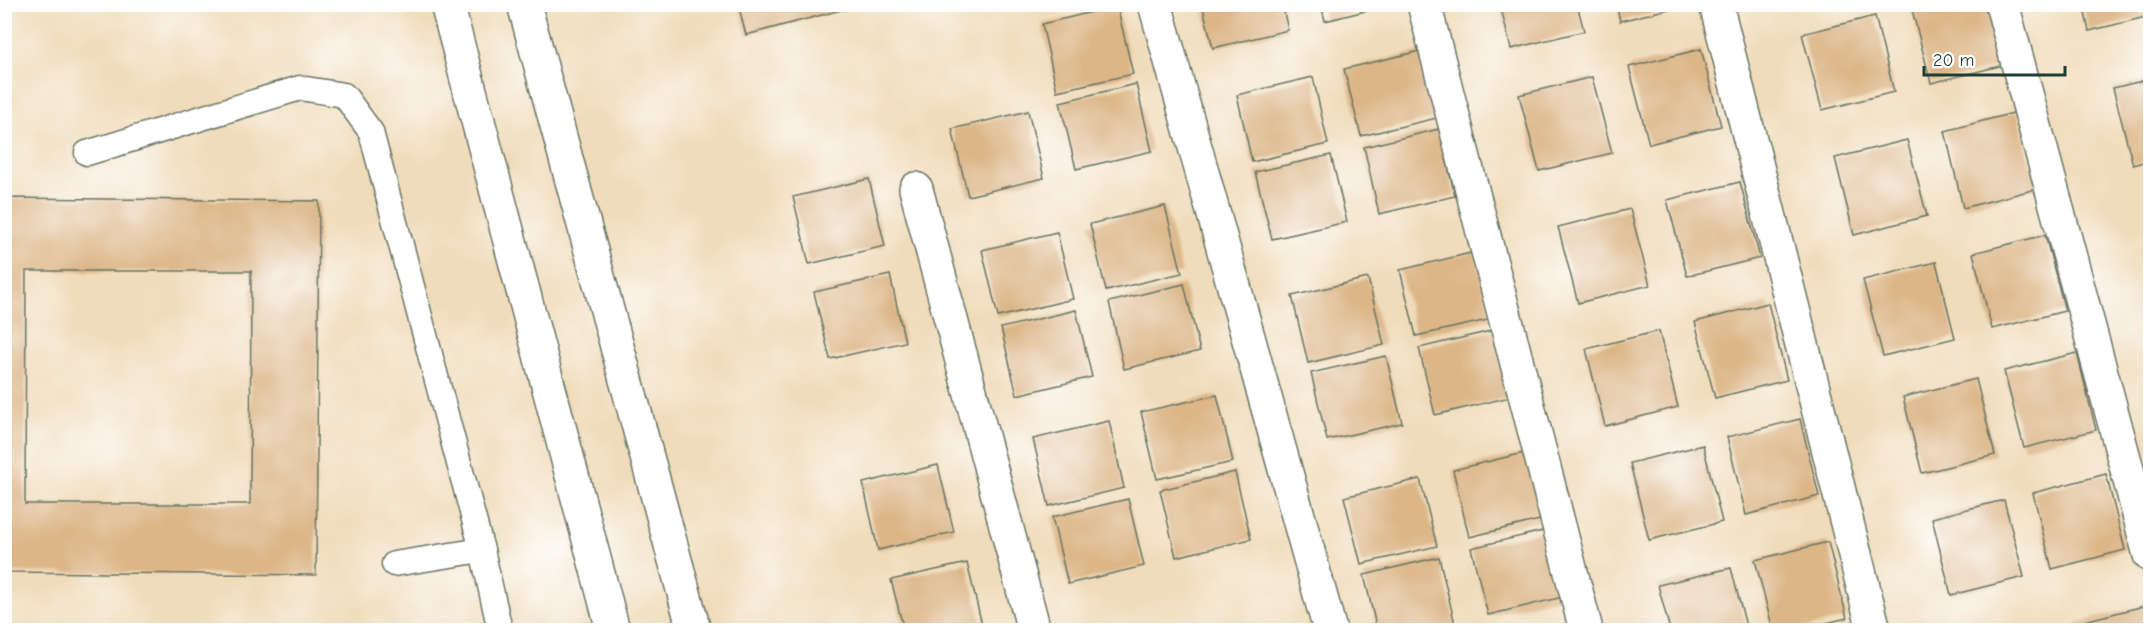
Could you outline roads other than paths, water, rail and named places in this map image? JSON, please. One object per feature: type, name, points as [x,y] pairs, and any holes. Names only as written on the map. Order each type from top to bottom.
[{"type":"street","points":[[447,4],[613,630]]},
{"type":"street","points":[[524,4],[694,630]]},
{"type":"street","points":[[1155,4],[1330,630]]},
{"type":"street","points":[[1424,4],[1586,630]]},
{"type":"street","points":[[1716,4],[1874,630]]},
{"type":"street","points":[[2002,4],[2151,555]]},
{"type":"street","points":[[916,189],[1034,630]]},
{"type":"lane","points":[[87,153],[300,88],[345,95],[371,132],[482,550],[500,630]]},
{"type":"lane","points":[[394,564],[482,550]]}]
